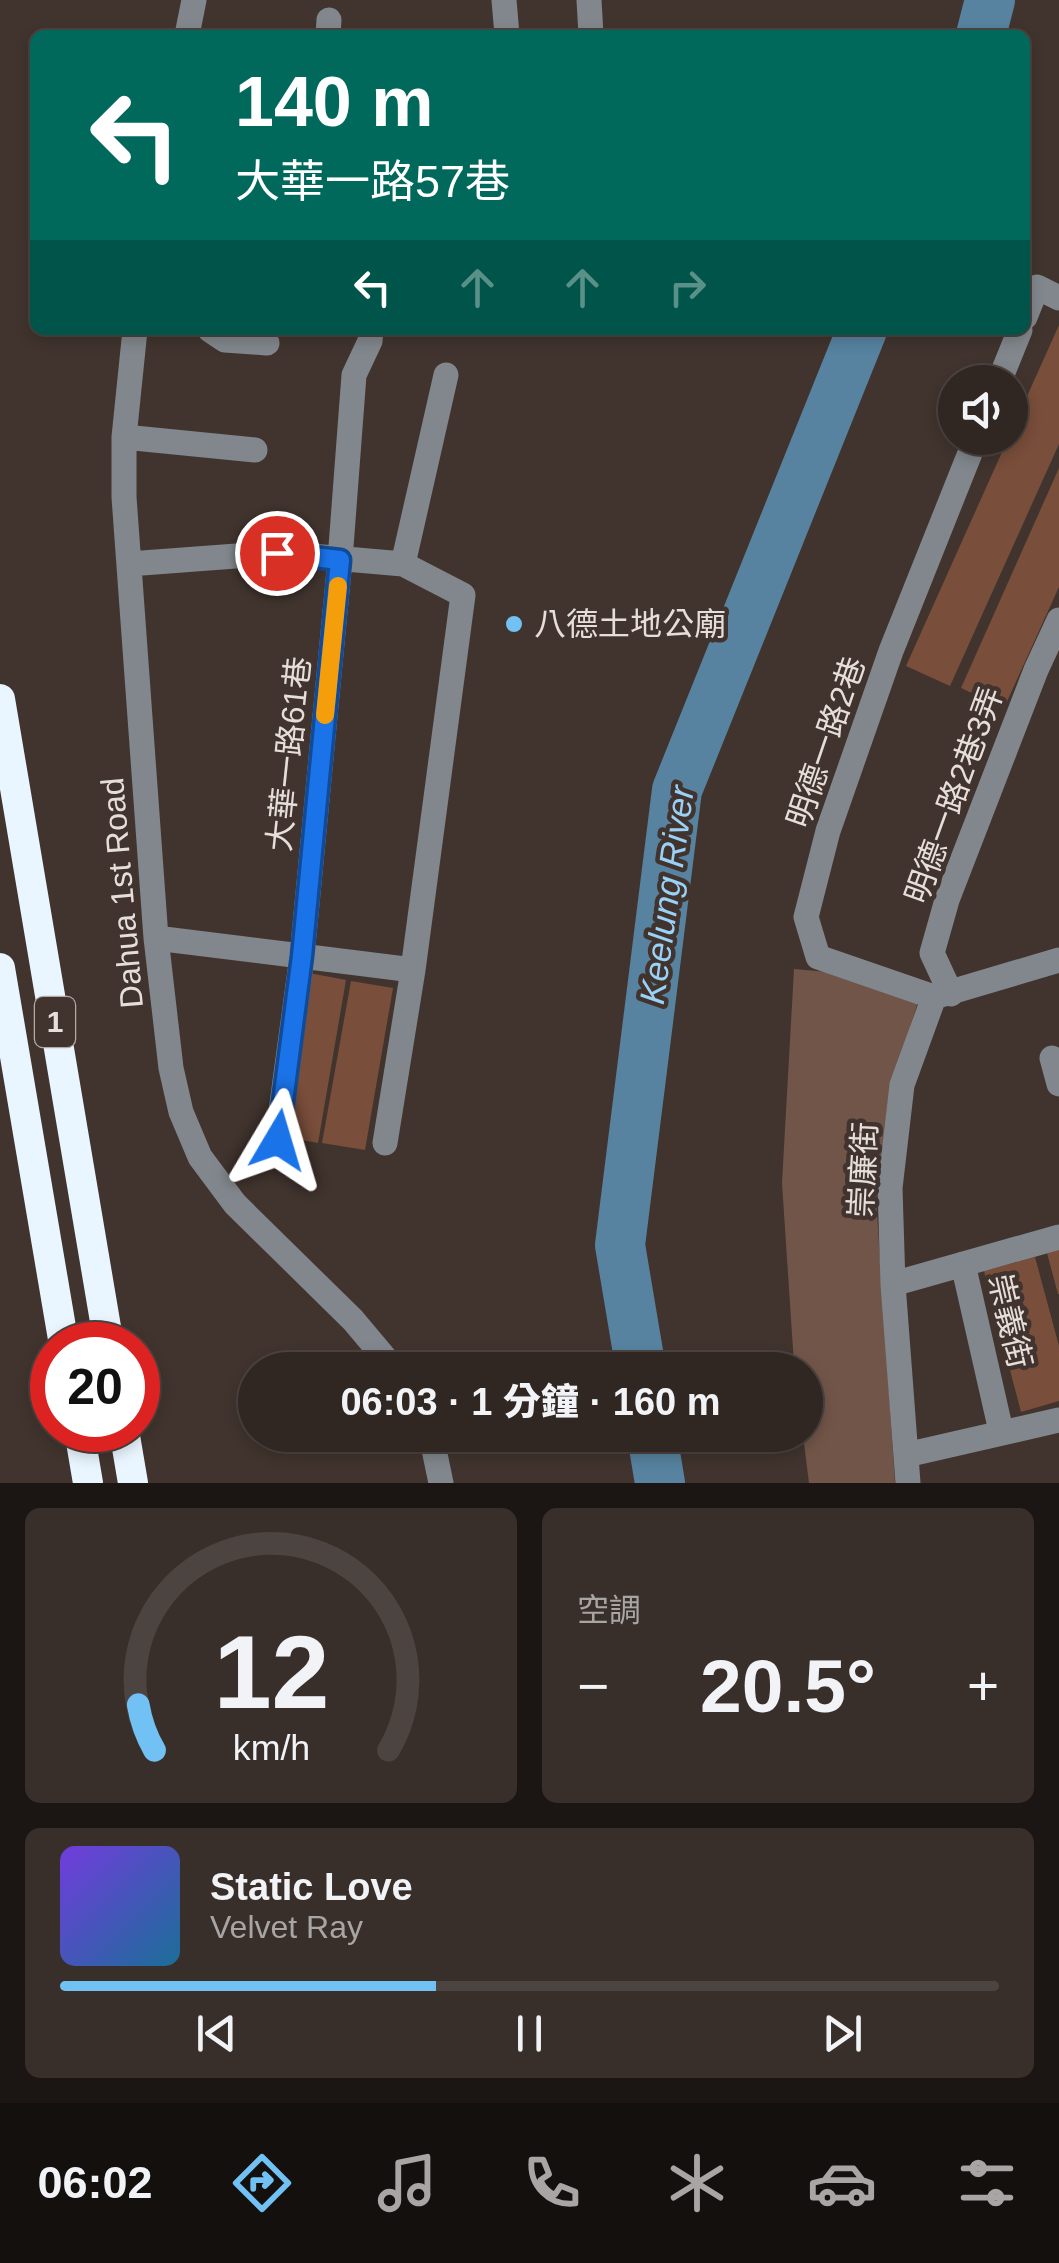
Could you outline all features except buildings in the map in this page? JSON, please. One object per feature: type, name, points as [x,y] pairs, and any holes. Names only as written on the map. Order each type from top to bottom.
[{"type":"highway","name":"1","points":[[0,699],[106,1322]]},
{"type":"highway","name":"1","points":[[0,968],[60,1322]]},
{"type":"highway","points":[[83,1452],[88,1483]]},
{"type":"highway","points":[[128,1452],[133,1483]]},
{"type":"street","points":[[189,30],[194,0]]},
{"type":"street","points":[[504,0],[507,30]]},
{"type":"street","points":[[589,0],[591,30]]},
{"type":"street","points":[[1030,304],[1037,287],[1059,298]]},
{"type":"street","name":"Dahua 1st Road","points":[[134,335],[124,437],[129,564],[156,938],[172,1068],[182,1112],[200,1158],[235,1204],[353,1320],[380,1352]]},
{"type":"street","points":[[218,335],[226,340],[267,343]]},
{"type":"street","name":"大華一路61巷","points":[[278,1140],[302,956],[354,375],[370,335]]},
{"type":"street","points":[[1005,365],[1018,335]]},
{"type":"street","points":[[404,564],[446,374]]},
{"type":"street","points":[[124,437],[256,450]]},
{"type":"street","name":"明德一路2巷","points":[[942,996],[818,957],[806,918],[828,832],[890,651],[969,455]]},
{"type":"street","points":[[129,564],[277,553],[404,564],[463,595],[413,970],[385,1143]]},
{"type":"street","name":"明德一路2巷3弄","points":[[942,996],[932,953],[947,900],[1059,620]]},
{"type":"street","points":[[156,938],[413,970]]},
{"type":"street","points":[[942,996],[1059,960]]},
{"type":"street","name":"崇廉街","points":[[908,1483],[890,1188],[902,1085],[942,996]]},
{"type":"street","points":[[1052,1058],[1059,1084]]},
{"type":"street","name":"崇義街","points":[[1002,1432],[963,1264],[1059,1238]]},
{"type":"street","points":[[894,1284],[963,1264]]},
{"type":"street","points":[[906,1455],[1059,1420]]},
{"type":"street","points":[[434,1452],[441,1483]]},
{"type":"shaded area","points":[[794,969],[828,972],[918,1002],[889,1092],[876,1199],[895,1483],[809,1483],[805,1452],[823,1452],[823,1352],[793,1352],[782,1183]]},
{"type":"waterway","name":"Keelung River","points":[[982,30],[990,0]]},
{"type":"waterway","name":"Keelung River","points":[[638,1352],[620,1245],[677,790],[860,335]]},
{"type":"waterway","name":"Keelung River","points":[[655,1452],[660,1483]]},
{"type":"slow traffic","points":[[325,715],[338,586]]},
{"type":"place","name":"八德土地公廟","points":[[514,624]]},
{"type":"route","points":[[277,553],[340,560],[302,956],[278,1140]]}]
